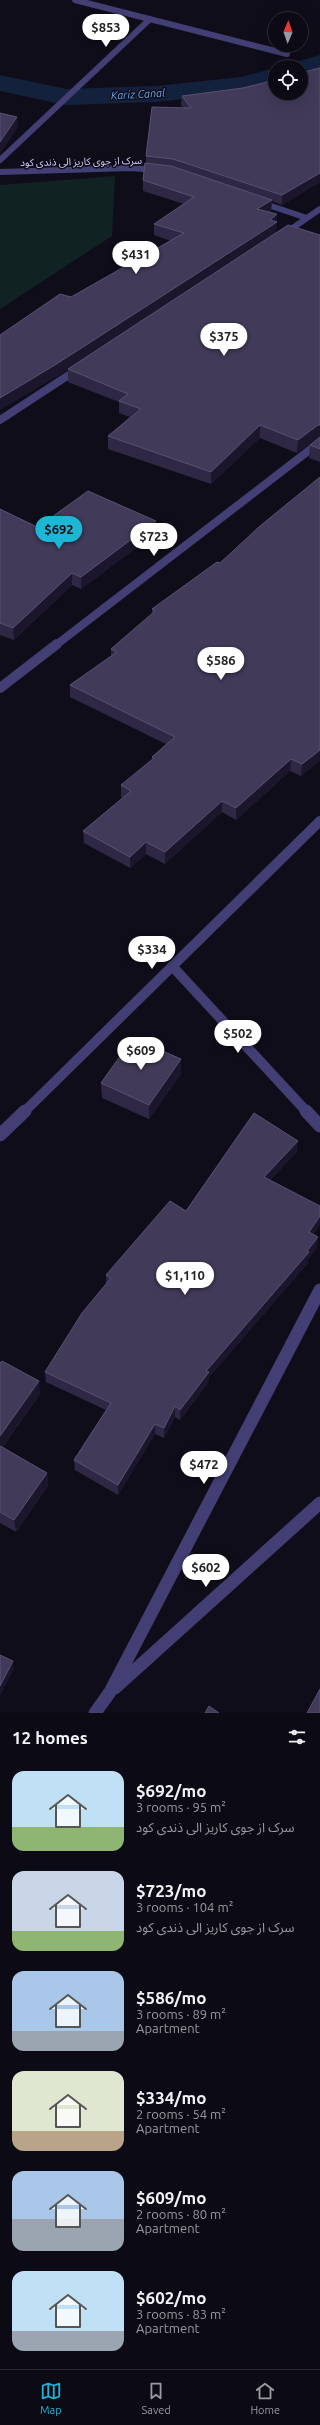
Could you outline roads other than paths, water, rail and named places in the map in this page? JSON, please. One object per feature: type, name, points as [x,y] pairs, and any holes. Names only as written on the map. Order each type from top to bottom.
[{"type":"street","points":[[76,0],[287,54]]},
{"type":"street","points":[[0,160],[73,89],[150,19]]},
{"type":"street","name":"سرک از جوی کاریز الی ذندی کود","points":[[0,172],[130,168],[165,171]]},
{"type":"street","points":[[251,199],[307,218]]},
{"type":"street","points":[[274,240],[320,209]]},
{"type":"street","points":[[0,420],[87,363]]},
{"type":"street","points":[[0,688],[320,442]]},
{"type":"street","points":[[0,1135],[320,821]]},
{"type":"street","points":[[172,966],[320,1126]]},
{"type":"street","points":[[95,1713],[110,1692],[320,1290]]},
{"type":"street","points":[[110,1692],[320,1503]]},
{"type":"waterway","name":"Kariz Canal","points":[[308,67],[320,63]]},
{"type":"waterway","name":"Kariz Canal","points":[[0,83],[66,97],[156,94],[242,85],[268,78]]}]
